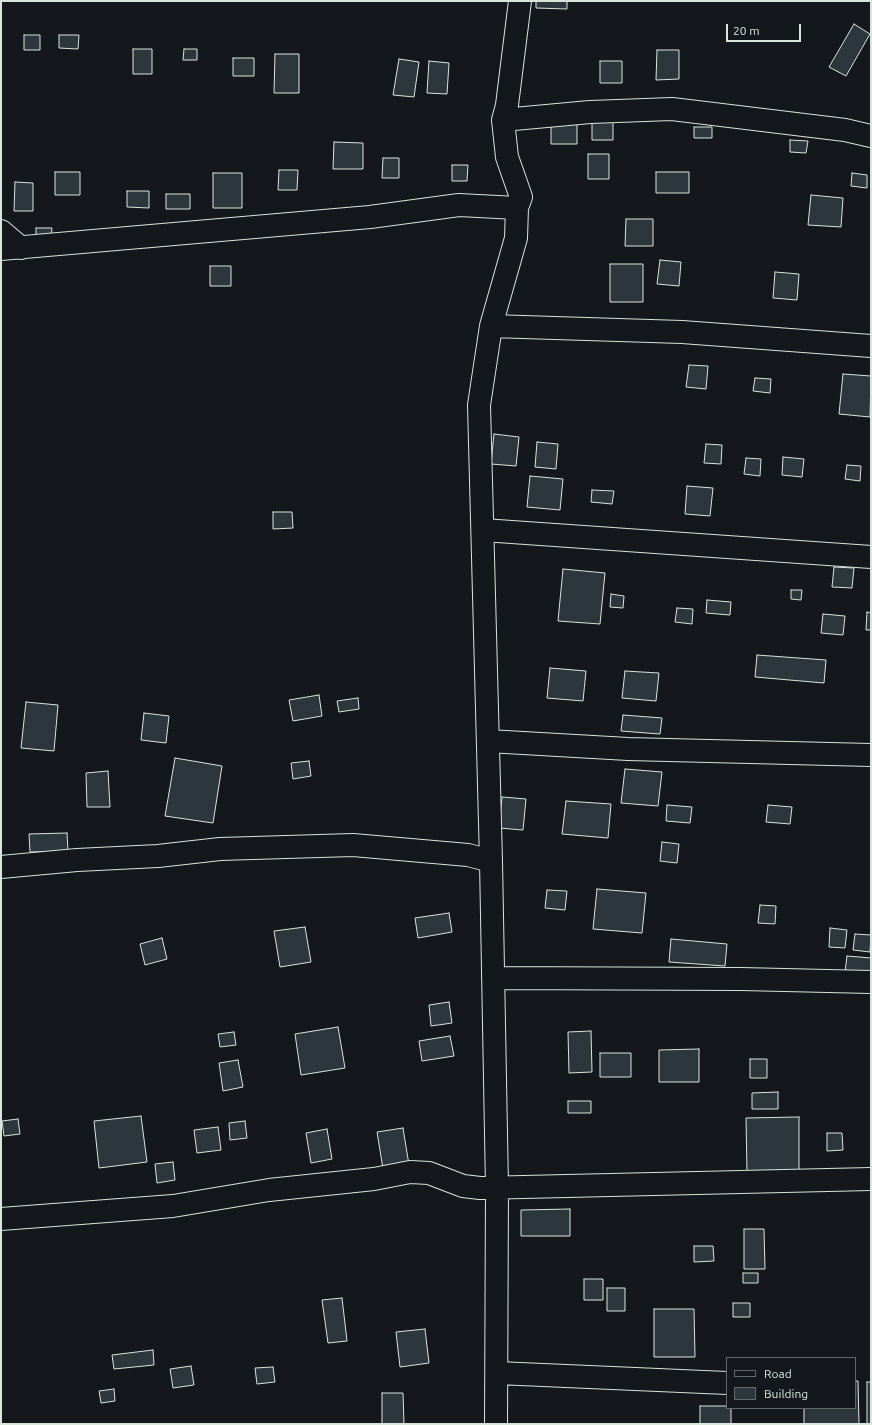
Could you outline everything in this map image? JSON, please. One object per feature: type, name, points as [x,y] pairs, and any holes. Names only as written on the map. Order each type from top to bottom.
[{"type":"street","points":[[496,1424],[497,1188],[491,861],[479,405],[490,326],[516,238],[517,208],[521,197],[508,157],[503,120],[520,1]]},
{"type":"street","points":[[503,120],[590,112],[672,109],[845,130],[871,136]]},
{"type":"street","points":[[1,231],[11,249],[370,217],[459,205],[517,208]]},
{"type":"street","points":[[490,326],[682,332],[871,346]]},
{"type":"street","points":[[483,530],[871,557]]},
{"type":"street","points":[[488,740],[628,749],[871,755]]},
{"type":"street","points":[[1,867],[77,860],[158,856],[220,849],[353,845],[468,855],[491,861]]},
{"type":"street","points":[[493,978],[741,978],[871,982]]},
{"type":"street","points":[[1,1219],[173,1206],[269,1190],[374,1179],[410,1172],[429,1173],[463,1186],[480,1188],[871,1179]]},
{"type":"street","points":[[497,1373],[726,1383]]},
{"type":"building","points":[[536,1],[567,1],[567,9],[536,8]]},
{"type":"building","points":[[854,24],[870,34],[846,76],[829,67]]},
{"type":"building","points":[[24,35],[40,35],[40,50],[24,50]]},
{"type":"building","points":[[59,35],[79,35],[78,49],[59,48]]},
{"type":"building","points":[[133,49],[152,49],[152,74],[133,74]]},
{"type":"building","points":[[184,49],[197,49],[197,60],[183,60]]},
{"type":"building","points":[[657,50],[679,50],[679,79],[656,80]]},
{"type":"building","points":[[275,54],[299,54],[299,93],[274,93]]},
{"type":"building","points":[[233,58],[254,58],[254,76],[233,76]]},
{"type":"building","points":[[399,59],[419,62],[414,97],[393,95]]},
{"type":"building","points":[[429,61],[449,63],[447,94],[427,93]]},
{"type":"building","points":[[600,61],[622,61],[622,83],[600,83]]},
{"type":"building","points":[[551,121],[577,121],[577,144],[551,144]]},
{"type":"building","points":[[592,121],[613,121],[613,140],[592,140]]},
{"type":"building","points":[[694,127],[712,127],[712,138],[694,138]]},
{"type":"building","points":[[790,140],[808,141],[806,153],[790,152]]},
{"type":"building","points":[[334,142],[363,143],[363,169],[333,169]]},
{"type":"building","points":[[588,154],[609,154],[609,179],[588,179]]},
{"type":"building","points":[[383,158],[399,158],[399,178],[382,178]]},
{"type":"building","points":[[452,165],[468,165],[467,181],[452,181]]},
{"type":"building","points":[[279,170],[298,170],[297,190],[278,190]]},
{"type":"building","points":[[55,172],[80,172],[80,195],[55,195]]},
{"type":"building","points":[[656,172],[689,172],[689,193],[656,193]]},
{"type":"building","points":[[213,173],[242,173],[242,208],[213,208]]},
{"type":"building","points":[[852,173],[867,175],[867,188],[851,186]]},
{"type":"building","points":[[15,182],[33,183],[33,211],[14,211]]},
{"type":"building","points":[[127,191],[149,191],[149,208],[127,207]]},
{"type":"building","points":[[166,194],[190,194],[190,209],[166,209]]},
{"type":"building","points":[[811,195],[843,198],[841,227],[808,225]]},
{"type":"building","points":[[626,219],[653,219],[653,246],[625,246]]},
{"type":"building","points":[[36,228],[52,228],[51,239],[36,239]]},
{"type":"building","points":[[660,260],[681,262],[679,286],[657,284]]},
{"type":"building","points":[[610,264],[643,264],[643,302],[610,302]]},
{"type":"building","points":[[210,266],[231,266],[231,286],[210,286]]},
{"type":"building","points":[[775,272],[799,274],[797,300],[773,298]]},
{"type":"building","points":[[689,365],[708,366],[706,389],[686,387]]},
{"type":"building","points":[[843,374],[871,376],[870,417],[839,414]]},
{"type":"building","points":[[755,378],[771,379],[770,393],[753,391]]},
{"type":"building","points":[[494,434],[519,437],[516,466],[491,464]]},
{"type":"building","points":[[537,442],[558,444],[556,469],[535,467]]},
{"type":"building","points":[[706,444],[722,445],[721,464],[704,463]]},
{"type":"building","points":[[783,457],[804,459],[802,477],[782,475]]},
{"type":"building","points":[[746,458],[761,459],[760,476],[744,474]]},
{"type":"building","points":[[847,465],[861,466],[860,481],[845,479]]},
{"type":"building","points":[[530,476],[563,479],[560,510],[527,507]]},
{"type":"building","points":[[687,486],[713,488],[710,516],[685,514]]},
{"type":"building","points":[[592,490],[614,491],[612,504],[591,502]]},
{"type":"building","points":[[273,512],[292,512],[293,528],[273,529]]},
{"type":"building","points":[[834,567],[854,568],[852,588],[832,587]]},
{"type":"building","points":[[563,569],[605,573],[600,624],[558,621]]},
{"type":"building","points":[[791,590],[802,590],[801,600],[791,599]]},
{"type":"building","points":[[611,594],[624,596],[623,608],[610,607]]},
{"type":"building","points":[[707,600],[731,602],[730,615],[706,613]]},
{"type":"building","points":[[677,608],[693,609],[692,624],[675,622]]},
{"type":"building","points":[[867,612],[871,613],[871,630],[866,630]]},
{"type":"building","points":[[823,614],[845,616],[843,635],[821,633]]},
{"type":"building","points":[[757,655],[826,660],[824,683],[755,677]]},
{"type":"building","points":[[550,668],[586,671],[583,701],[547,698]]},
{"type":"building","points":[[625,671],[659,673],[656,701],[622,698]]},
{"type":"building","points":[[319,695],[322,716],[293,721],[289,700]]},
{"type":"building","points":[[358,698],[359,709],[339,712],[337,701]]},
{"type":"building","points":[[26,702],[58,705],[54,751],[21,748]]},
{"type":"building","points":[[144,713],[169,716],[166,743],[141,740]]},
{"type":"building","points":[[623,715],[662,718],[660,734],[621,731]]},
{"type":"building","points":[[175,758],[222,766],[213,823],[165,816]]},
{"type":"building","points":[[309,761],[311,776],[293,779],[291,763]]},
{"type":"building","points":[[625,769],[662,772],[658,806],[621,803]]},
{"type":"building","points":[[108,771],[110,807],[87,807],[86,773]]},
{"type":"building","points":[[502,797],[526,799],[523,830],[499,828]]},
{"type":"building","points":[[566,801],[611,804],[608,838],[562,834]]},
{"type":"building","points":[[667,805],[692,807],[690,823],[666,821]]},
{"type":"building","points":[[768,805],[792,807],[790,824],[766,822]]},
{"type":"building","points":[[67,833],[68,851],[30,852],[29,834]]},
{"type":"building","points":[[662,842],[679,844],[677,863],[660,861]]},
{"type":"building","points":[[597,889],[646,893],[642,933],[593,929]]},
{"type":"building","points":[[547,890],[567,891],[565,910],[545,908]]},
{"type":"building","points":[[760,905],[776,906],[775,924],[758,923]]},
{"type":"building","points":[[449,913],[452,932],[418,938],[415,918]]},
{"type":"building","points":[[305,927],[311,962],[280,967],[274,931]]},
{"type":"building","points":[[830,928],[847,930],[845,948],[829,947]]},
{"type":"building","points":[[855,934],[871,935],[870,952],[853,950]]},
{"type":"building","points":[[162,938],[167,959],[145,965],[140,944]]},
{"type":"building","points":[[671,939],[727,944],[725,966],[669,962]]},
{"type":"building","points":[[847,956],[871,958],[871,975],[845,972]]},
{"type":"building","points":[[449,1002],[452,1023],[431,1026],[429,1005]]},
{"type":"building","points":[[338,1027],[345,1068],[301,1075],[295,1034]]},
{"type":"building","points":[[591,1031],[592,1072],[569,1073],[568,1032]]},
{"type":"building","points":[[234,1032],[236,1045],[220,1047],[218,1034]]},
{"type":"building","points":[[450,1036],[454,1056],[422,1061],[419,1041]]},
{"type":"building","points":[[699,1049],[699,1082],[659,1082],[659,1050]]},
{"type":"building","points":[[600,1053],[631,1053],[631,1077],[600,1077]]},
{"type":"building","points":[[750,1059],[767,1059],[767,1078],[750,1078]]},
{"type":"building","points":[[238,1060],[243,1087],[223,1091],[219,1063]]},
{"type":"building","points":[[778,1092],[778,1109],[752,1109],[752,1093]]},
{"type":"building","points":[[568,1101],[591,1101],[591,1113],[568,1113]]},
{"type":"building","points":[[141,1116],[147,1162],[99,1168],[94,1121]]},
{"type":"building","points":[[799,1117],[799,1173],[747,1173],[746,1118]]},
{"type":"building","points":[[18,1119],[20,1134],[4,1136],[2,1121]]},
{"type":"building","points":[[245,1121],[247,1138],[230,1140],[229,1123]]},
{"type":"building","points":[[218,1127],[221,1150],[197,1153],[194,1130]]},
{"type":"building","points":[[403,1128],[409,1165],[383,1169],[377,1132]]},
{"type":"building","points":[[327,1129],[332,1159],[311,1163],[306,1133]]},
{"type":"building","points":[[827,1133],[842,1133],[843,1150],[827,1151]]},
{"type":"building","points":[[173,1162],[175,1180],[157,1183],[155,1164]]},
{"type":"building","points":[[570,1209],[570,1236],[521,1236],[521,1210]]},
{"type":"building","points":[[744,1229],[764,1229],[765,1269],[744,1269]]},
{"type":"building","points":[[694,1246],[713,1246],[714,1261],[694,1262]]},
{"type":"building","points":[[743,1273],[758,1273],[758,1283],[743,1283]]},
{"type":"building","points":[[584,1279],[603,1279],[603,1300],[584,1300]]},
{"type":"building","points":[[607,1288],[625,1288],[625,1311],[607,1311]]},
{"type":"building","points":[[342,1298],[347,1341],[328,1343],[322,1300]]},
{"type":"building","points":[[733,1303],[750,1303],[750,1317],[733,1317]]},
{"type":"building","points":[[654,1309],[694,1309],[695,1357],[654,1357]]},
{"type":"building","points":[[425,1329],[429,1363],[400,1367],[396,1332]]},
{"type":"building","points":[[153,1350],[154,1365],[114,1369],[112,1355]]},
{"type":"building","points":[[191,1366],[194,1385],[173,1388],[170,1369]]},
{"type":"building","points":[[273,1367],[275,1382],[257,1384],[255,1368]]},
{"type":"building","points":[[856,1381],[858,1381],[859,1424],[804,1424],[804,1409],[856,1409]]},
{"type":"building","points":[[867,1382],[871,1382],[871,1424],[867,1424]]},
{"type":"building","points":[[114,1389],[115,1401],[101,1403],[99,1391]]},
{"type":"building","points":[[382,1393],[403,1393],[404,1424],[382,1424]]},
{"type":"building","points":[[700,1406],[726,1406],[726,1409],[731,1409],[731,1424],[700,1424]]}]
